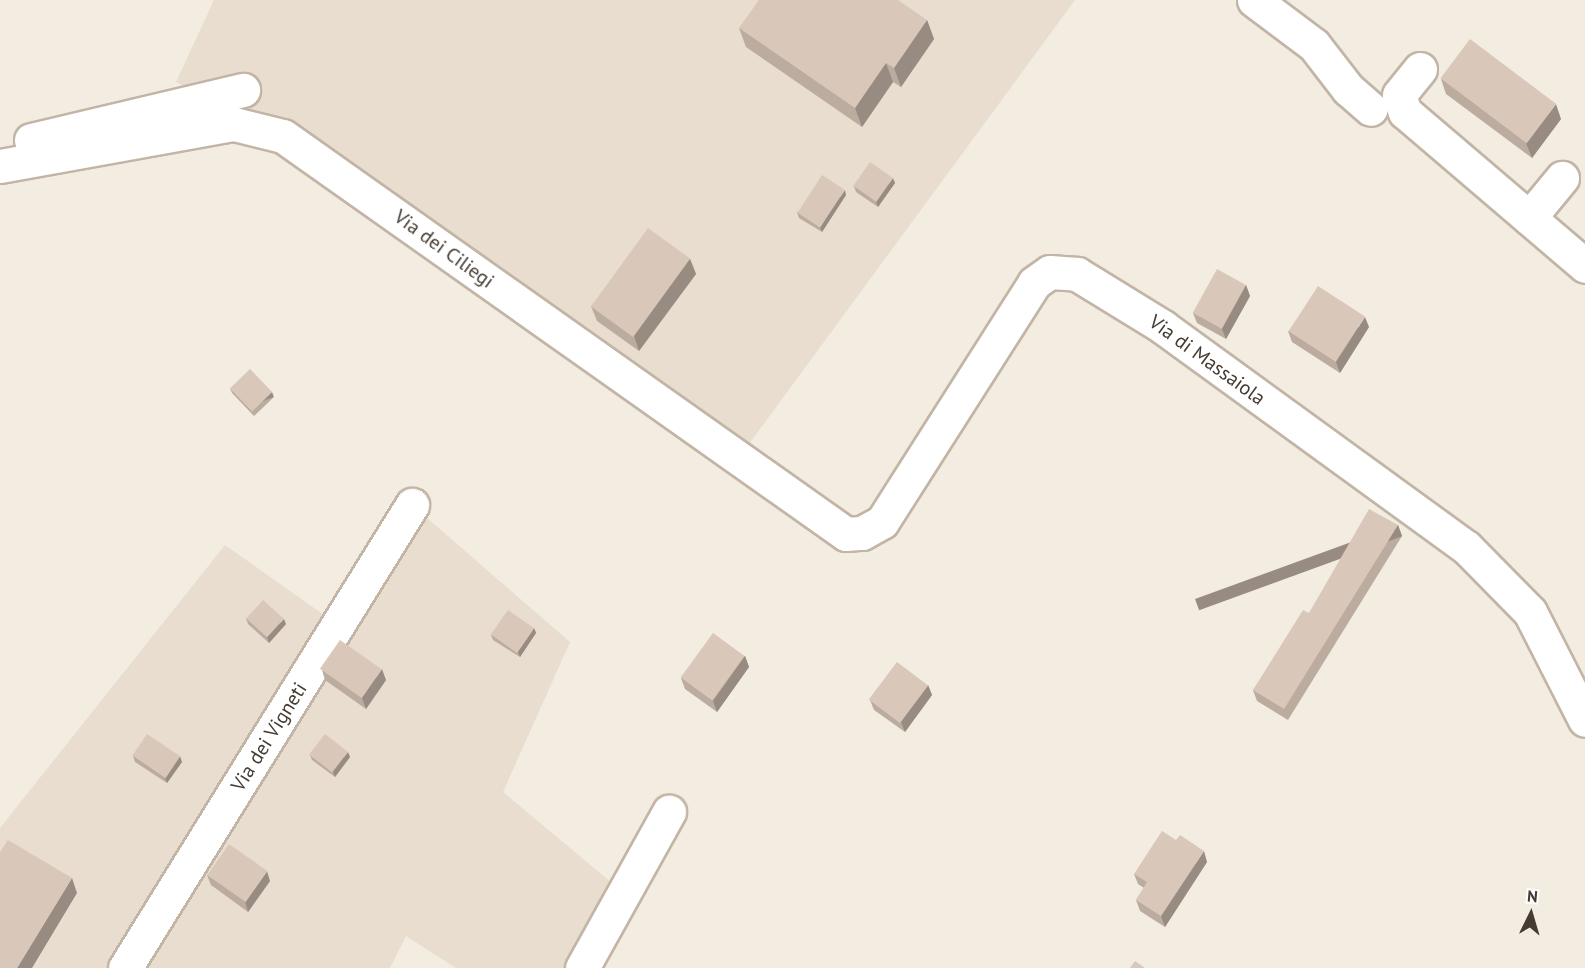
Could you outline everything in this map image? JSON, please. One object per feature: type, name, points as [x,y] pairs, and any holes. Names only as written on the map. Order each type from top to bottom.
[{"type":"street","points":[[1254,0],[1314,45],[1348,89],[1371,109]]},
{"type":"street","points":[[1420,69],[1399,95],[1401,107],[1585,266]]},
{"type":"street","points":[[0,147],[243,90]]},
{"type":"street","name":"Via dei Ciliegi","points":[[0,166],[234,124],[283,136],[840,531]]},
{"type":"street","points":[[1529,218],[1562,178]]},
{"type":"street","name":"Via di Massaiola","points":[[840,531],[857,535],[882,522],[1034,283],[1050,272],[1077,274],[1163,327],[1466,546],[1535,619],[1585,720]]},
{"type":"street","name":"Via dei Vigneti","points":[[125,968],[412,505]]},
{"type":"street","points":[[582,968],[669,812]]},
{"type":"shaded area","points":[[214,0],[1075,0],[738,459],[269,129],[176,82]]},
{"type":"shaded area","points":[[412,505],[570,642],[503,792],[624,893],[582,968],[456,968],[406,936],[390,968],[0,968],[0,828],[225,545],[338,625]]},
{"type":"building","points":[[759,0],[898,0],[927,20],[894,68],[886,63],[855,108],[739,28]]},
{"type":"building","points":[[1470,39],[1556,104],[1527,143],[1441,78]]},
{"type":"building","points":[[870,162],[893,178],[876,202],[853,186]]},
{"type":"building","points":[[822,175],[845,190],[820,227],[797,213]]},
{"type":"building","points":[[648,228],[690,259],[633,337],[591,306]]},
{"type":"building","points":[[1217,269],[1246,285],[1222,329],[1193,313]]},
{"type":"building","points":[[1318,286],[1365,316],[1336,362],[1289,331]]},
{"type":"building","points":[[250,369],[272,392],[252,411],[230,388]]},
{"type":"building","points":[[1369,509],[1398,525],[1284,709],[1253,690],[1303,610],[1309,613]]},
{"type":"building","points":[[263,600],[284,619],[267,637],[246,619]]},
{"type":"building","points":[[508,610],[534,628],[517,653],[491,635]]},
{"type":"building","points":[[713,633],[745,656],[712,700],[681,677]]},
{"type":"building","points":[[340,640],[382,669],[362,698],[320,669]]},
{"type":"building","points":[[897,662],[928,685],[900,723],[869,700]]},
{"type":"building","points":[[147,734],[180,756],[166,778],[132,756]]},
{"type":"building","points":[[325,734],[348,752],[332,772],[309,754]]},
{"type":"building","points":[[1162,831],[1176,840],[1180,835],[1204,851],[1161,916],[1136,900],[1147,882],[1134,874]]},
{"type":"building","points":[[8,840],[72,878],[17,968],[0,968],[0,852]]},
{"type":"building","points":[[229,844],[268,871],[246,902],[207,875]]},
{"type":"building","points":[[1135,961],[1145,968],[1130,968]]}]
